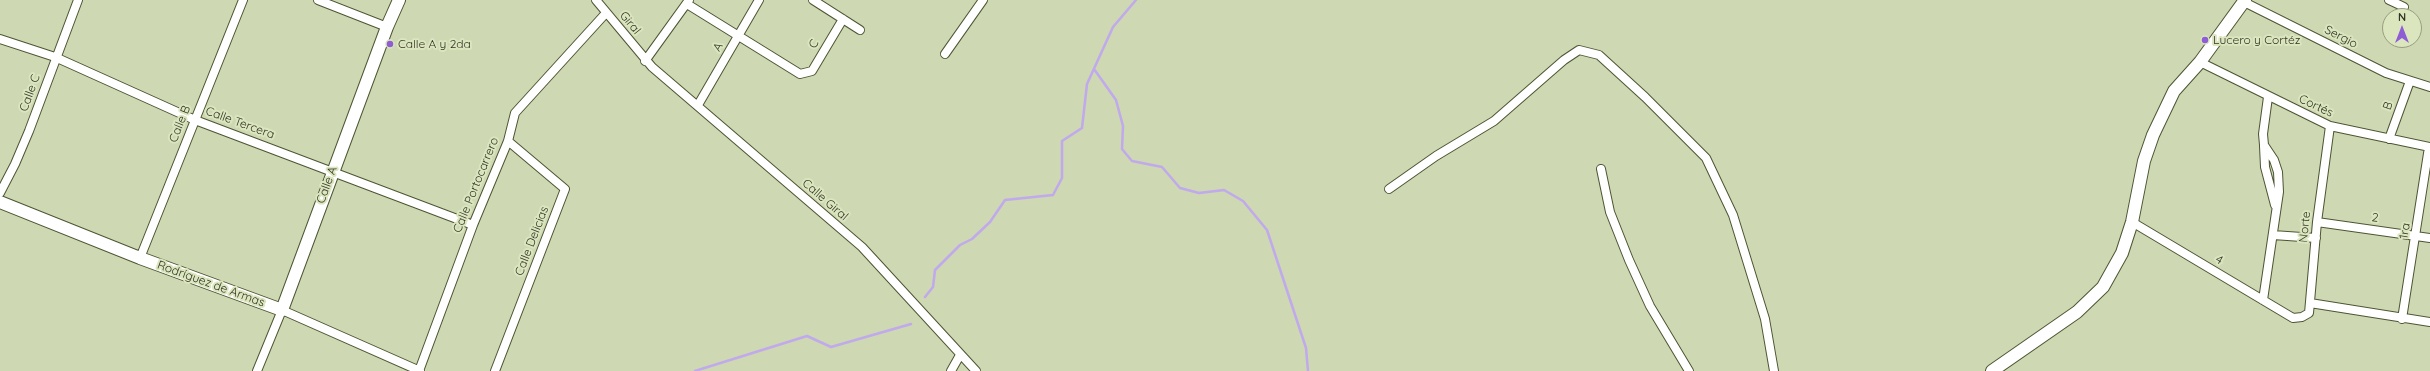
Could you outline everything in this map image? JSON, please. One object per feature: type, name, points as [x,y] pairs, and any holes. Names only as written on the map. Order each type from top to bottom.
[{"type":"street","name":"Calle C","points":[[0,193],[15,164],[78,0]]},
{"type":"street","name":"Calle B","points":[[140,258],[243,0]]},
{"type":"street","points":[[318,0],[387,27]]},
{"type":"street","name":"Calle A","points":[[257,371],[282,310],[387,27],[399,0]]},
{"type":"street","name":"Giral","points":[[596,0],[645,61]]},
{"type":"street","name":"A","points":[[698,105],[759,0]]},
{"type":"street","points":[[813,0],[860,30]]},
{"type":"street","points":[[946,54],[982,0]]},
{"type":"street","points":[[2389,0],[2404,7]]},
{"type":"street","points":[[1992,371],[2078,312],[2103,287],[2122,253],[2132,222],[2144,161],[2153,135],[2174,91],[2200,62],[2245,1]]},
{"type":"street","name":"Sergio","points":[[2245,1],[2386,73],[2430,87]]},
{"type":"street","points":[[645,61],[688,2],[738,37]]},
{"type":"street","name":"Calle Portocarrero","points":[[420,371],[473,225],[508,142],[510,126],[519,106],[606,13]]},
{"type":"street","name":"C","points":[[738,37],[800,74],[812,71],[843,19]]},
{"type":"street","name":"Calle Tercera","points":[[0,39],[55,57],[195,120],[333,170],[473,225]]},
{"type":"street","points":[[1389,189],[1436,156],[1494,121],[1564,60],[1579,50],[1598,55],[1645,97],[1706,158],[1733,215],[1765,319],[1774,371]]},
{"type":"street","name":"Calle Giral","points":[[645,61],[862,247],[976,371]]},
{"type":"street","name":"Cortés","points":[[2200,62],[2268,97],[2330,126],[2430,147]]},
{"type":"street","name":"B","points":[[2389,139],[2410,81]]},
{"type":"street","points":[[2263,300],[2276,212],[2265,167],[2263,134],[2268,97]]},
{"type":"street","name":"Norte","points":[[2293,318],[2302,317],[2309,313],[2317,222],[2330,126]]},
{"type":"street","name":"Calle Delicias","points":[[495,371],[565,189],[508,142]]},
{"type":"street","name":"1ra","points":[[2402,319],[2430,147]]},
{"type":"street","points":[[1601,169],[1610,212],[1629,260],[1650,306],[1689,371]]},
{"type":"street","name":"Rodríguez de Armas","points":[[0,202],[140,258],[282,310],[420,371]]},
{"type":"street","name":"4","points":[[2132,222],[2293,318]]},
{"type":"street","name":"2","points":[[2317,222],[2430,238]]},
{"type":"street","points":[[2273,234],[2316,238]]},
{"type":"street","points":[[2310,303],[2402,319],[2430,322]]},
{"type":"street","points":[[951,371],[960,355]]},
{"type":"waterway","points":[[925,297],[933,287],[935,270],[960,245],[972,239],[990,222],[1005,200],[1053,195],[1062,178],[1062,141],[1082,128],[1087,84],[1113,27],[1136,0]]},
{"type":"waterway","points":[[1094,69],[1116,100],[1123,126],[1122,149],[1132,161],[1162,167],[1180,188],[1199,193],[1224,190],[1243,201],[1267,230],[1306,348],[1308,371]]},
{"type":"waterway","points":[[695,371],[807,336],[831,347],[911,324]]},
{"type":"place","name":"Lucero y Cortéz","points":[[2205,40]]},
{"type":"place","name":"Calle A y 2da","points":[[390,44]]}]
